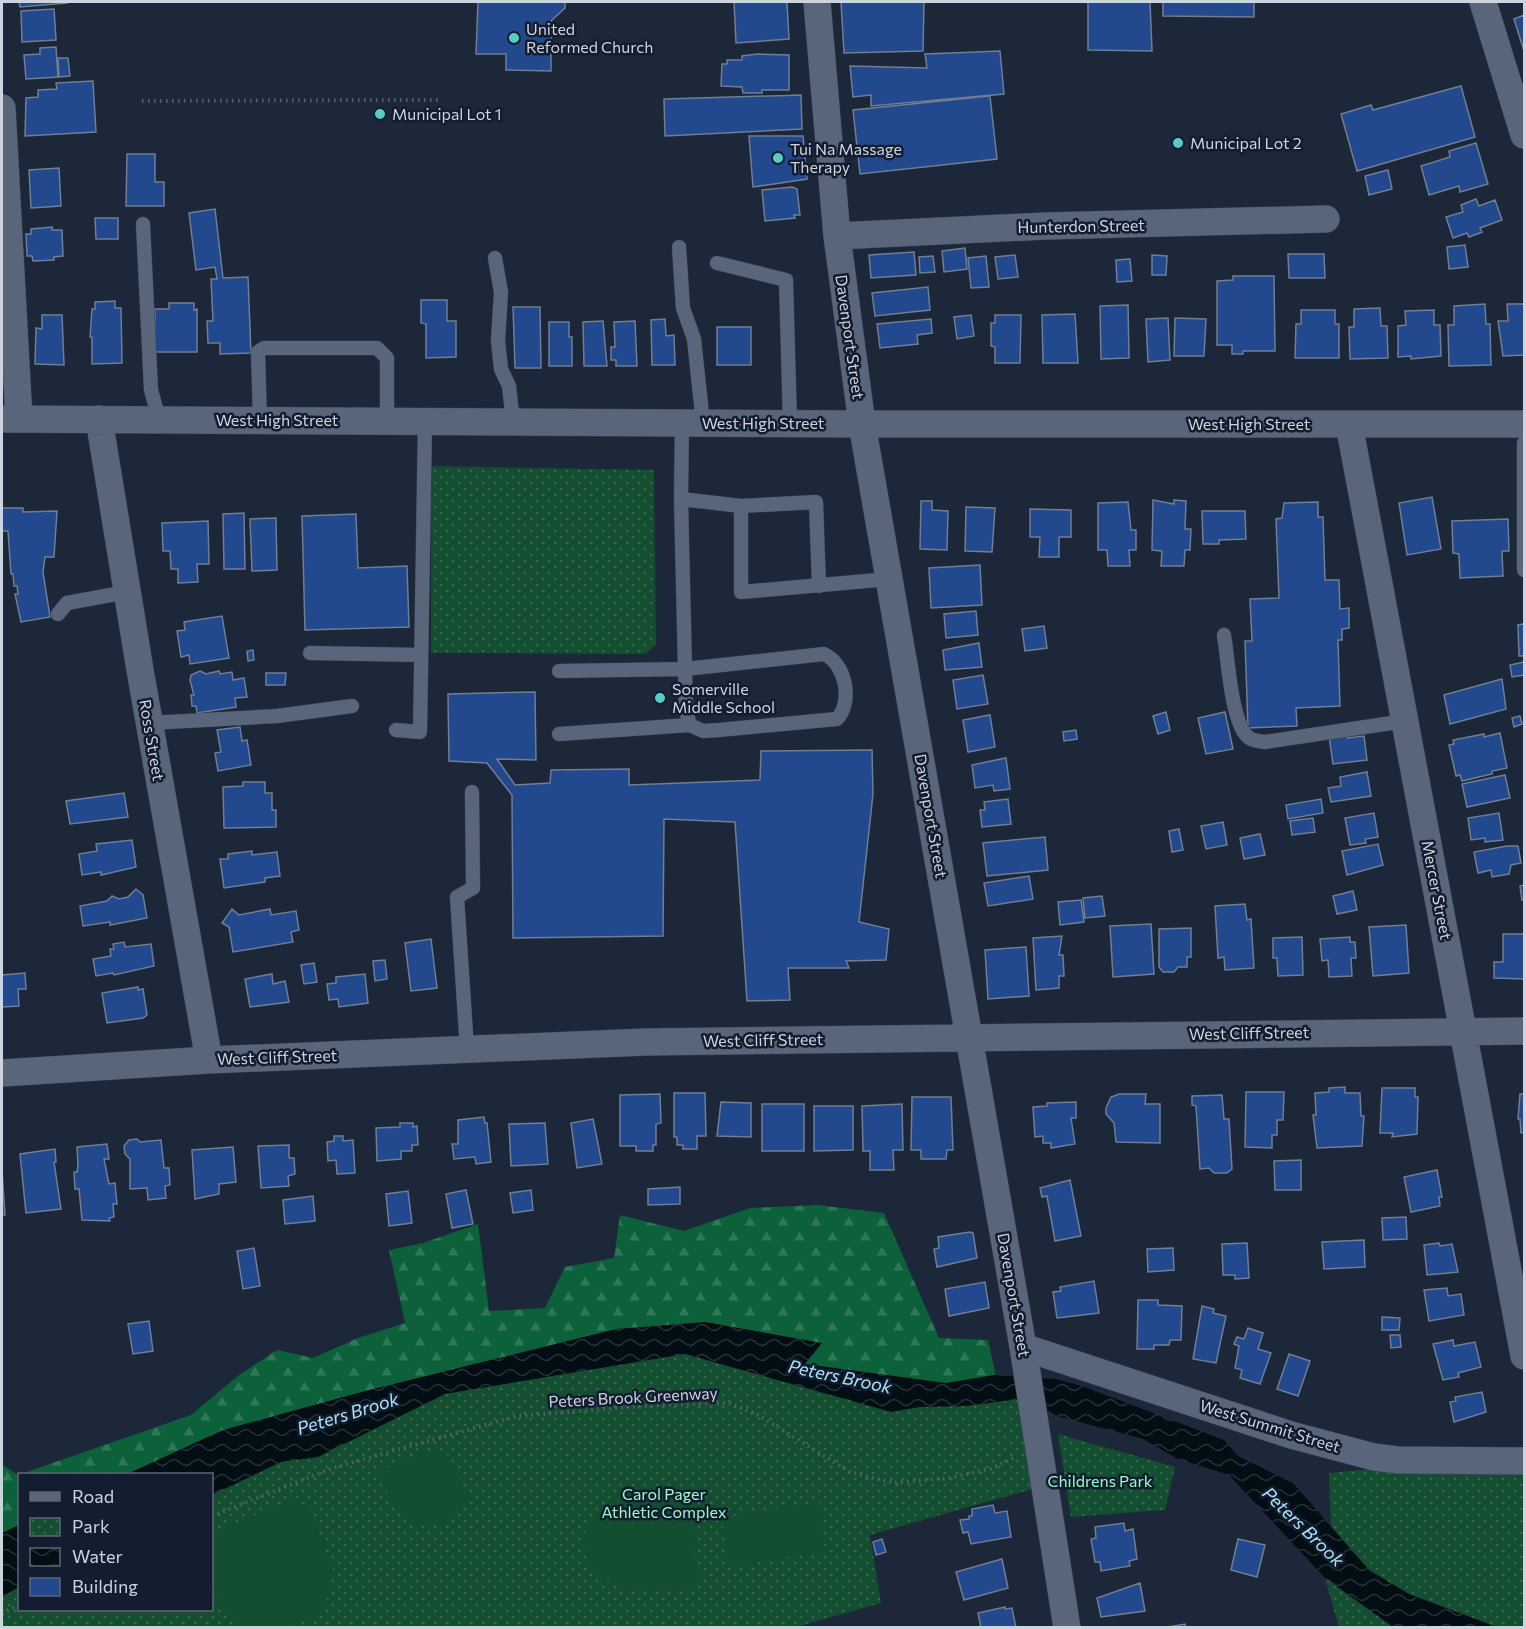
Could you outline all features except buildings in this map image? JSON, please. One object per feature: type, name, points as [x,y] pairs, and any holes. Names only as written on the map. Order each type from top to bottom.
[{"type":"street","name":"Davenport Street","points":[[817,2],[837,236],[862,424],[1025,1358],[1067,1628]]},
{"type":"street","points":[[1483,2],[1524,135]]},
{"type":"street","points":[[2,108],[10,419]]},
{"type":"street","name":"Hunterdon Street","points":[[837,236],[1046,226],[1326,219]]},
{"type":"street","name":"West High Street","points":[[10,419],[790,424],[1524,423]]},
{"type":"street","name":"Ross Street","points":[[99,419],[149,723],[209,1060]]},
{"type":"street","name":"Mercer Street","points":[[1349,424],[1524,1356]]},
{"type":"street","name":"West Cliff Street","points":[[2,1073],[209,1060],[646,1042],[969,1036],[1524,1032]]},
{"type":"street","name":"West Summit Street","points":[[1025,1358],[1374,1457],[1398,1460],[1524,1461]]},
{"type":"lane","points":[[143,224],[151,390],[159,419]]},
{"type":"lane","points":[[679,247],[683,308],[694,339],[693,423],[681,499],[686,711],[690,725]]},
{"type":"lane","points":[[495,258],[501,292],[498,341],[501,369],[509,386],[513,422]]},
{"type":"lane","points":[[717,262],[786,280],[790,424]]},
{"type":"lane","points":[[260,420],[258,352],[264,348],[377,348],[387,358],[387,421]]},
{"type":"lane","points":[[396,730],[420,732],[425,421]]},
{"type":"lane","points":[[1524,443],[1524,570]]},
{"type":"lane","points":[[681,499],[741,506],[816,502],[819,586]]},
{"type":"lane","points":[[741,506],[741,592],[889,579]]},
{"type":"lane","points":[[58,614],[67,603],[127,592]]},
{"type":"lane","points":[[1224,635],[1237,714],[1243,732],[1250,739],[1265,742],[1405,721]]},
{"type":"lane","points":[[310,653],[421,655]]},
{"type":"lane","points":[[559,671],[685,669],[824,654],[834,658],[839,665],[848,701],[844,712],[837,719],[703,731],[690,725],[559,734]]},
{"type":"lane","points":[[149,723],[171,719],[277,716],[352,706]]},
{"type":"lane","points":[[467,1049],[457,897],[473,888],[472,792]]},
{"type":"path","points":[[142,101],[442,100]]},
{"type":"path","name":"Peters Brook Greenway","points":[[213,1516],[333,1468],[517,1416],[657,1405],[729,1403],[760,1416],[850,1472],[893,1483],[960,1476],[990,1469],[1019,1456],[1021,1468]]},
{"type":"path","points":[[2,1614],[18,1605]]},
{"type":"green space","points":[[431,466],[654,470],[656,645],[645,654],[431,653]]},
{"type":"green space","points":[[817,1205],[884,1213],[939,1338],[988,1340],[1005,1418],[213,1527],[213,1473],[24,1473],[191,1415],[239,1375],[277,1350],[313,1358],[358,1338],[405,1323],[389,1250],[423,1243],[478,1224],[489,1311],[545,1308],[565,1267],[614,1258],[620,1215],[684,1231],[750,1208]]},
{"type":"green space","name":"Carol Pager Athletic Complex","points":[[685,1354],[891,1412],[920,1407],[1028,1398],[1043,1486],[870,1535],[881,1603],[796,1627],[2,1628],[2,1597],[18,1588],[18,1611],[213,1611],[213,1495],[281,1462],[318,1457],[445,1394]]},
{"type":"green space","name":"Childrens Park","points":[[1058,1434],[1175,1467],[1165,1510],[1071,1517]]},
{"type":"green space","points":[[438,1448],[447,1454],[468,1496],[441,1525],[409,1524],[387,1491],[379,1470]]},
{"type":"green space","points":[[1524,1455],[1524,1627],[1339,1627],[1325,1578],[1331,1528],[1329,1473]]},
{"type":"green space","points":[[2,1465],[18,1475],[18,1598],[2,1590]]},
{"type":"green space","points":[[672,1487],[695,1508],[693,1563],[705,1578],[688,1590],[624,1590],[591,1571],[582,1537],[616,1494]]},
{"type":"green space","points":[[293,1499],[308,1506],[333,1570],[324,1613],[284,1627],[234,1624],[214,1590],[213,1534]]},
{"type":"green space","points":[[819,1502],[825,1551],[728,1567],[722,1518]]},
{"type":"water","name":"Peters Brook","points":[[706,1322],[822,1343],[805,1364],[946,1383],[994,1375],[1055,1379],[1082,1386],[1224,1440],[1238,1456],[1293,1483],[1369,1570],[1409,1594],[1497,1627],[1393,1627],[1325,1578],[1229,1475],[1178,1459],[1143,1439],[1057,1416],[1028,1398],[966,1406],[920,1407],[891,1412],[685,1354],[445,1394],[318,1457],[281,1462],[213,1495],[213,1473],[129,1473],[223,1430],[365,1391],[616,1329]]},
{"type":"water","points":[[18,1525],[18,1588],[2,1597],[2,1533]]},
{"type":"place","name":"United Reformed Church","points":[[514,38]]},
{"type":"place","name":"Municipal Lot 1","points":[[380,114]]},
{"type":"place","name":"Municipal Lot 2","points":[[1178,143]]},
{"type":"place","name":"Tui Na Massage Therapy","points":[[778,158]]},
{"type":"place","name":"Somerville Middle School","points":[[660,698]]}]
